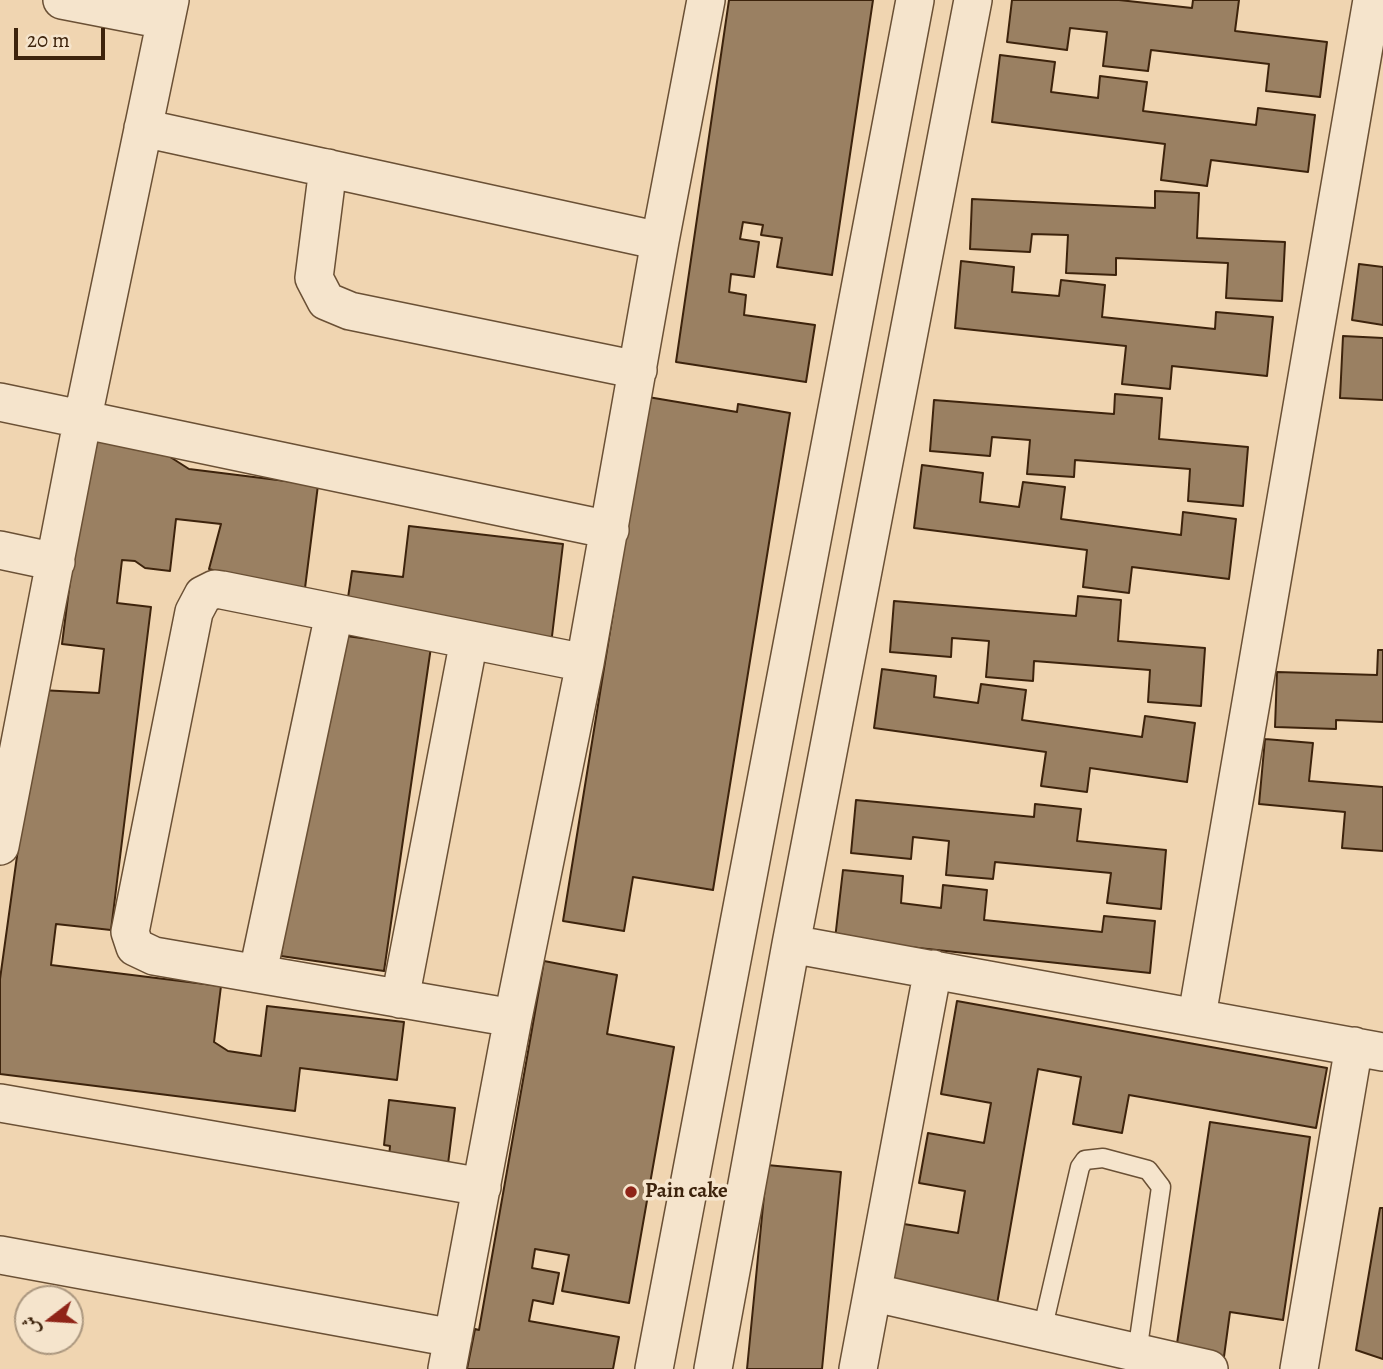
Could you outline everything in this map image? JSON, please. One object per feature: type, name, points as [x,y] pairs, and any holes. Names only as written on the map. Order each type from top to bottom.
[{"type":"street","points":[[0,846],[14,702],[56,562],[83,417],[167,10],[62,0]]},
{"type":"street","points":[[0,1255],[450,1353],[513,1018],[585,663],[706,0]]},
{"type":"street","points":[[654,1369],[915,0]]},
{"type":"street","points":[[713,1369],[791,944],[974,0]]},
{"type":"street","points":[[1197,1016],[1372,0]]},
{"type":"street","points":[[143,128],[660,242]]},
{"type":"street","points":[[328,168],[314,278],[326,301],[350,311],[638,370]]},
{"type":"street","points":[[0,402],[83,417],[610,530]]},
{"type":"street","points":[[0,550],[56,562]]},
{"type":"street","points":[[513,1018],[154,956],[143,953],[131,940],[130,932],[194,612],[203,595],[215,589],[585,663]]},
{"type":"street","points":[[258,972],[334,614]]},
{"type":"street","points":[[400,999],[469,640]]},
{"type":"street","points":[[791,944],[1368,1049],[1299,1369]]},
{"type":"street","points":[[858,1369],[875,1293],[933,969]]},
{"type":"street","points":[[0,1103],[482,1187]]},
{"type":"street","points":[[875,1293],[1209,1369]]},
{"type":"lane","points":[[1042,1332],[1080,1167],[1085,1160],[1103,1158],[1148,1170],[1161,1186],[1138,1353]]},
{"type":"building","points":[[729,0],[873,0],[832,275],[777,267],[782,238],[761,235],[763,225],[743,222],[740,239],[759,242],[754,277],[731,274],[729,292],[746,295],[744,315],[815,325],[806,382],[676,362]]},
{"type":"building","points":[[1012,0],[1119,0],[1192,8],[1193,0],[1239,0],[1235,31],[1327,42],[1320,97],[1266,91],[1269,64],[1151,50],[1148,71],[1103,66],[1107,32],[1070,28],[1067,50],[1007,42]]},
{"type":"building","points":[[1000,55],[1055,62],[1051,92],[1098,98],[1100,76],[1147,82],[1143,111],[1256,125],[1258,108],[1315,115],[1308,172],[1211,160],[1207,186],[1161,180],[1165,144],[992,122]]},
{"type":"building","points":[[1155,191],[1199,193],[1197,238],[1285,242],[1282,301],[1226,298],[1228,263],[1116,258],[1116,275],[1066,273],[1068,235],[1032,234],[1030,252],[970,249],[972,199],[1155,208]]},
{"type":"building","points":[[961,261],[1014,267],[1012,292],[1059,296],[1061,280],[1105,285],[1102,317],[1215,329],[1216,312],[1273,317],[1267,376],[1172,366],[1170,389],[1122,384],[1126,346],[955,328]]},
{"type":"building","points":[[1359,264],[1383,267],[1383,325],[1352,320]]},
{"type":"building","points":[[1343,336],[1383,338],[1383,400],[1340,398]]},
{"type":"building","points":[[1115,394],[1162,398],[1159,439],[1248,447],[1243,506],[1188,501],[1190,469],[1075,460],[1074,477],[1027,474],[1030,440],[992,437],[990,456],[930,451],[934,400],[1114,414]]},
{"type":"building","points":[[648,397],[737,412],[738,404],[790,413],[713,890],[633,877],[624,931],[563,921]]},
{"type":"building","points":[[89,432],[142,439],[189,469],[318,485],[304,596],[209,569],[221,524],[176,519],[170,571],[145,568],[135,561],[122,560],[117,603],[151,607],[111,930],[56,924],[51,965],[221,986],[214,1042],[228,1051],[261,1056],[267,1006],[404,1022],[397,1080],[300,1068],[295,1111],[0,1074],[0,979],[40,690],[99,693],[104,649],[62,644]]},
{"type":"building","points":[[922,465],[983,473],[980,502],[1019,507],[1023,482],[1065,487],[1061,519],[1181,535],[1183,512],[1236,519],[1229,579],[1132,567],[1129,593],[1083,587],[1087,550],[914,528]]},
{"type":"building","points":[[409,526],[563,544],[550,653],[346,611],[352,571],[403,577]]},
{"type":"building","points":[[1078,596],[1121,600],[1118,641],[1205,648],[1201,706],[1148,702],[1150,670],[1034,661],[1033,681],[986,677],[989,641],[952,638],[951,657],[890,652],[894,601],[1076,616]]},
{"type":"building","points":[[346,636],[431,647],[384,971],[281,956],[301,817]]},
{"type":"building","points":[[1378,650],[1383,650],[1383,722],[1336,720],[1336,729],[1275,727],[1277,672],[1377,675]]},
{"type":"building","points":[[882,669],[936,676],[934,697],[978,703],[981,684],[1026,690],[1022,720],[1142,737],[1145,716],[1195,723],[1187,782],[1090,768],[1087,792],[1041,786],[1046,752],[874,728]]},
{"type":"building","points":[[1265,739],[1313,743],[1309,781],[1383,787],[1383,851],[1342,848],[1345,812],[1259,804]]},
{"type":"building","points":[[856,800],[1034,817],[1035,804],[1081,809],[1077,841],[1166,850],[1161,909],[1107,903],[1111,873],[995,862],[993,879],[946,875],[949,841],[913,837],[911,859],[851,853]]},
{"type":"building","points":[[843,870],[903,876],[901,903],[941,908],[943,885],[987,890],[984,920],[1102,932],[1104,916],[1155,921],[1150,973],[835,939]]},
{"type":"building","points":[[544,961],[617,975],[607,1034],[674,1047],[629,1303],[562,1291],[569,1255],[535,1249],[532,1268],[559,1273],[553,1304],[533,1300],[529,1321],[619,1337],[613,1369],[467,1369],[475,1329],[479,1330]]},
{"type":"building","points":[[957,1001],[1327,1068],[1316,1128],[1129,1095],[1122,1133],[1073,1124],[1081,1077],[1038,1069],[997,1304],[892,1286],[904,1224],[958,1233],[965,1191],[919,1183],[928,1133],[984,1143],[991,1103],[941,1094]]},
{"type":"building","points":[[389,1100],[455,1108],[448,1164],[389,1157],[390,1146],[384,1145]]},
{"type":"building","points":[[1210,1122],[1310,1137],[1283,1320],[1230,1312],[1223,1364],[1175,1357]]},
{"type":"building","points":[[767,1165],[841,1172],[822,1369],[747,1369]]},
{"type":"building","points":[[1380,1208],[1383,1208],[1383,1359],[1356,1350]]},
{"type":"place","name":"Pain cake","points":[[631,1192]]}]
